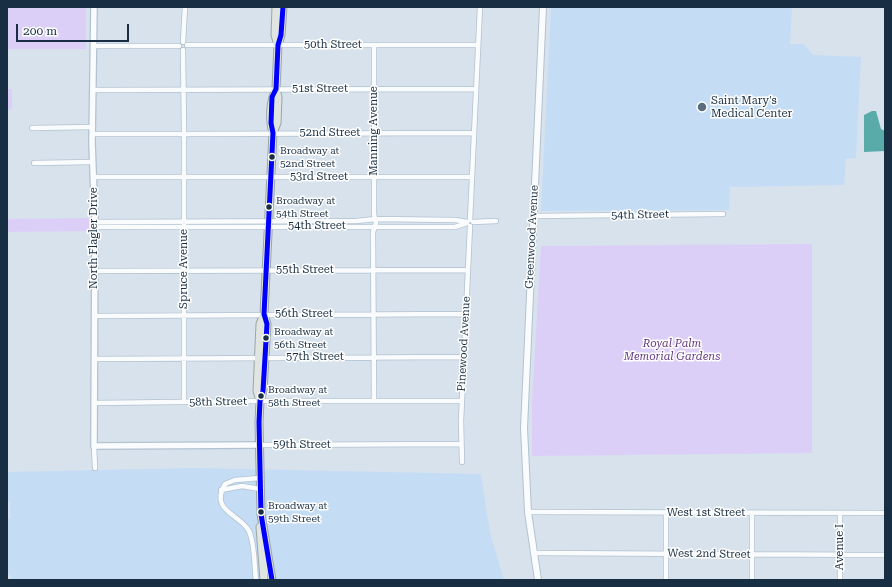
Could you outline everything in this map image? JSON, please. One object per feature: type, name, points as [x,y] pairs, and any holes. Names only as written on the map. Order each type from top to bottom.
[{"type":"main road","points":[[276,7],[275,35],[278,45]]},
{"type":"main road","points":[[272,580],[261,514],[259,445],[260,401],[257,391],[262,357],[260,324],[264,314],[273,133],[277,124],[278,97],[276,89],[278,45],[281,35],[283,7]]},
{"type":"main road","name":"Greenwood Avenue","points":[[538,580],[528,512],[524,415],[543,7]]},
{"type":"main road","points":[[261,514],[259,517],[264,580]]},
{"type":"street","name":"North Flagler Drive","points":[[94,7],[93,162],[95,224],[93,271],[95,468]]},
{"type":"street","points":[[179,46],[183,50],[187,48],[184,7]]},
{"type":"street","name":"Pinewood Avenue","points":[[462,462],[462,401],[480,7]]},
{"type":"street","points":[[94,46],[179,46],[186,43]]},
{"type":"street","name":"50th Street","points":[[186,43],[278,45],[478,45]]},
{"type":"street","name":"Manning Avenue","points":[[374,45],[374,401]]},
{"type":"street","name":"Spruce Avenue","points":[[183,50],[185,221],[184,402]]},
{"type":"street","name":"51st Street","points":[[93,90],[476,89]]},
{"type":"street","points":[[32,128],[93,127]]},
{"type":"street","name":"52nd Street","points":[[93,134],[474,133]]},
{"type":"street","points":[[34,163],[93,162]]},
{"type":"street","name":"53rd Street","points":[[94,177],[472,177]]},
{"type":"street","name":"54th Street","points":[[533,216],[723,214]]},
{"type":"street","name":"54th Street","points":[[95,224],[185,228],[373,218],[455,220],[470,223]]},
{"type":"street","name":"54th Street","points":[[95,224],[185,221],[374,229],[455,227],[470,223],[496,221]]},
{"type":"street","name":"55th Street","points":[[93,271],[468,270]]},
{"type":"street","name":"56th Street","points":[[94,316],[466,314]]},
{"type":"street","name":"57th Street","points":[[94,359],[464,357]]},
{"type":"street","name":"58th Street","points":[[94,403],[462,401]]},
{"type":"street","name":"59th Street","points":[[94,446],[461,444]]},
{"type":"street","points":[[256,580],[251,536],[248,529],[225,510],[222,504],[221,490],[225,484],[235,480],[260,478]]},
{"type":"street","points":[[221,490],[242,486],[260,489]]},
{"type":"street","name":"West 1st Street","points":[[528,512],[885,513]]},
{"type":"street","points":[[666,513],[666,580]]},
{"type":"street","points":[[752,513],[752,580]]},
{"type":"street","name":"Avenue I","points":[[840,513],[840,580]]},
{"type":"street","name":"West 2nd Street","points":[[533,553],[885,555]]},
{"type":"shaded area","name":"Saint Mary's Medical Center","points":[[551,7],[792,7],[790,44],[804,44],[813,55],[861,57],[856,158],[846,159],[844,185],[730,187],[729,210],[541,211]]},
{"type":"shaded area","points":[[872,111],[876,111],[881,129],[885,131],[885,151],[864,152],[864,115]]},
{"type":"shaded area","points":[[195,468],[481,474],[490,533],[504,580],[11,580],[10,575],[7,572],[7,519],[10,519],[10,501],[7,501],[7,472]]},
{"type":"green space","points":[[7,7],[86,7],[86,49],[7,49]]},
{"type":"green space","points":[[7,89],[12,89],[12,110],[7,109]]},
{"type":"green space","points":[[89,218],[89,231],[7,232],[7,219]]},
{"type":"green space","name":"Royal Palm Memorial Gardens","points":[[812,244],[812,453],[532,456],[532,400],[541,246]]},
{"type":"transit line","points":[[272,580],[261,514],[259,422],[260,401],[263,391],[267,324],[264,314],[273,133],[271,123],[272,97],[276,89],[278,45],[281,35],[283,7]]},
{"type":"place","name":"Saint Mary's Medical Center","points":[[702,107]]},
{"type":"place","name":"Broadway at 52nd Street","points":[[272,157]]},
{"type":"place","name":"Broadway at 54th Street","points":[[269,207]]},
{"type":"place","name":"Broadway at 56th Street","points":[[266,338]]},
{"type":"place","name":"Broadway at 58th Street","points":[[261,396]]},
{"type":"place","name":"Broadway at 59th Street","points":[[261,512]]}]
